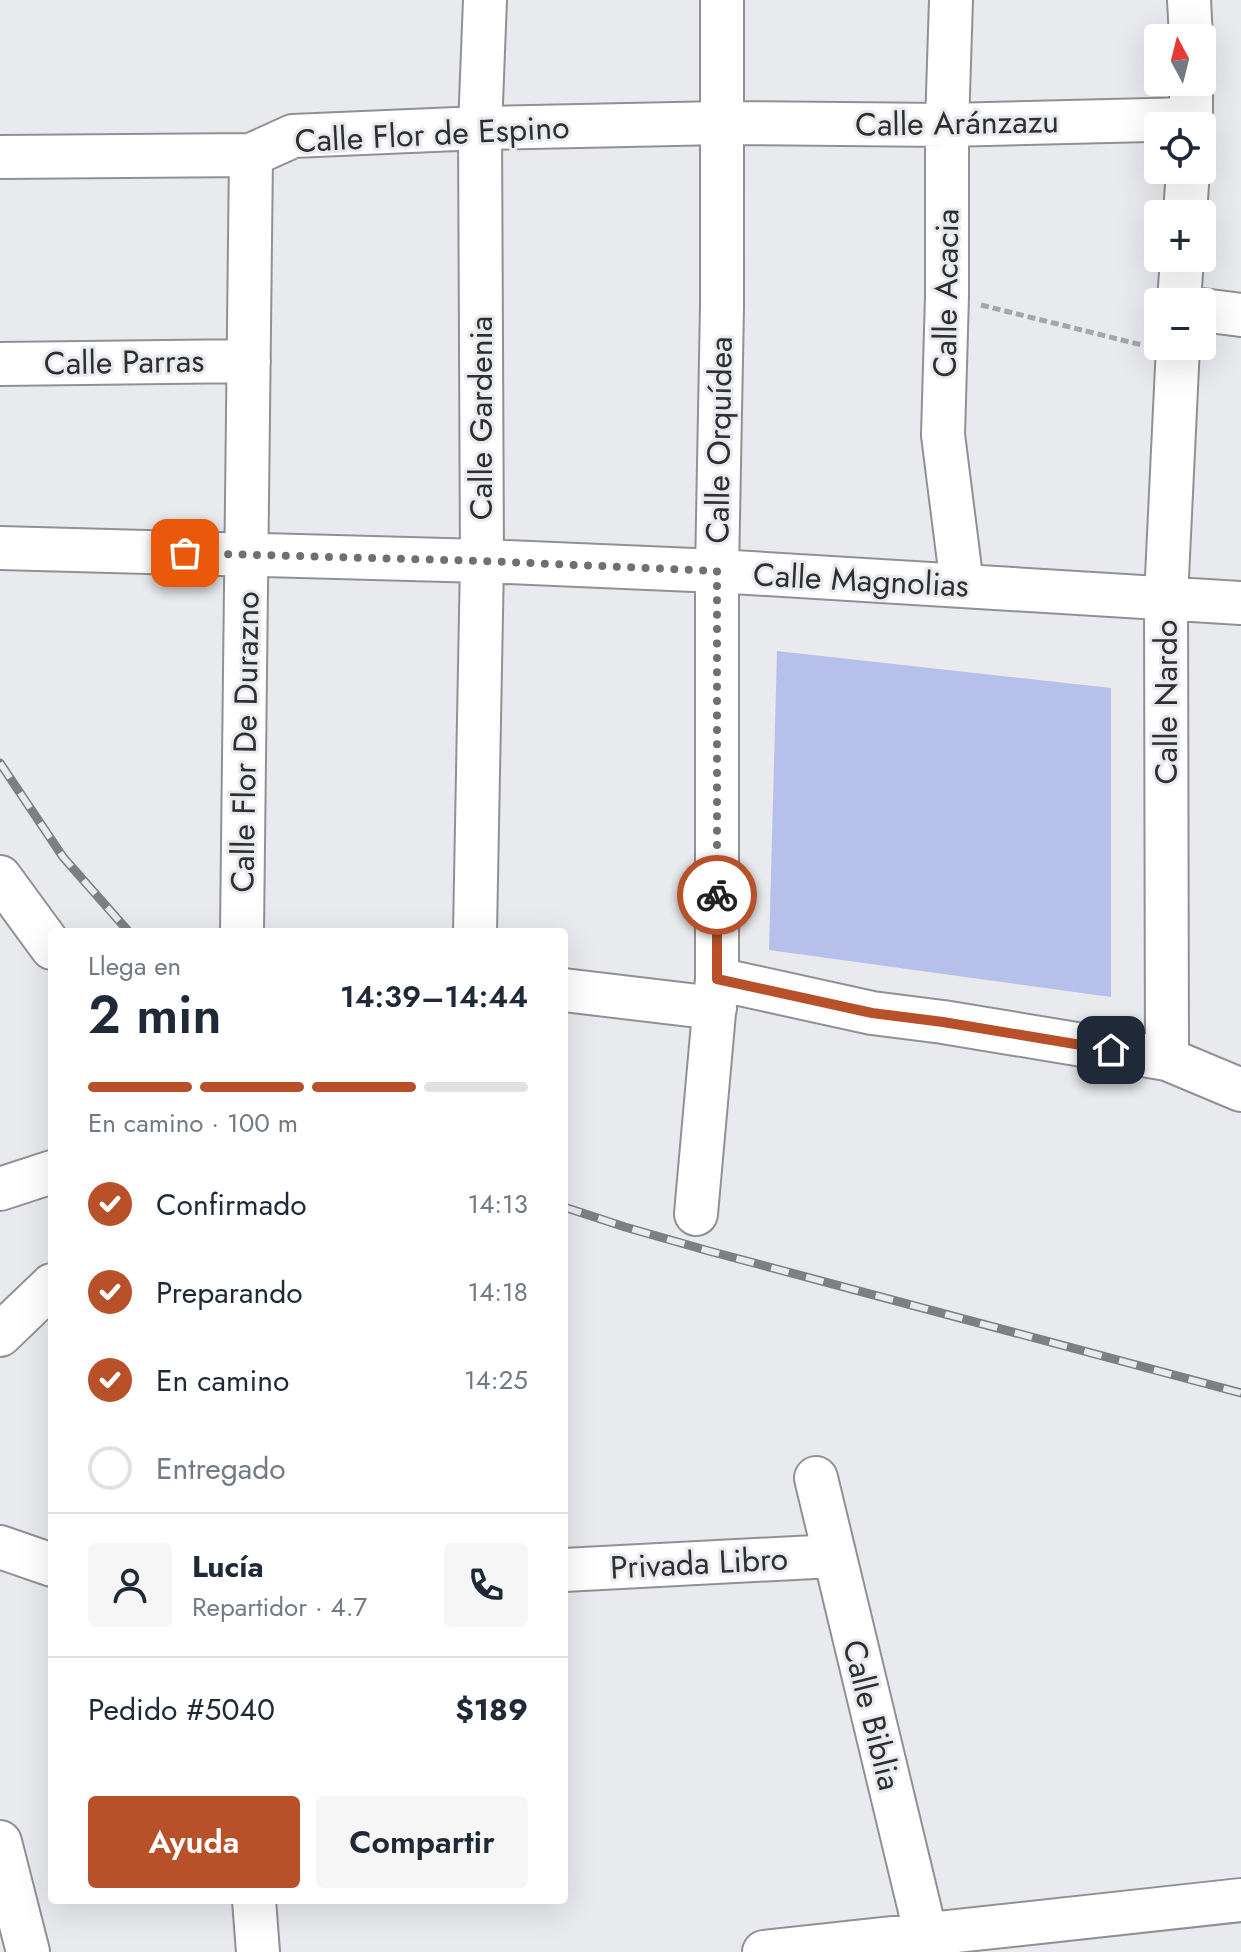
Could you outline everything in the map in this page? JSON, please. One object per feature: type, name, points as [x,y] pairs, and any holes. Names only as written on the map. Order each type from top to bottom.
[{"type":"street","name":"Calle Gardenia","points":[[475,928],[482,561],[480,128],[485,0]]},
{"type":"street","name":"Calle Orquídea","points":[[696,1214],[716,994],[722,0]]},
{"type":"street","name":"Calle Acacia","points":[[951,0],[943,435],[962,585]]},
{"type":"street","points":[[1189,0],[1190,24]]},
{"type":"street","name":"Calle Aránzazu","points":[[722,123],[947,125],[1191,109]]},
{"type":"street","name":"Calle Flor de Espino","points":[[0,157],[251,155],[293,136],[722,123]]},
{"type":"street","points":[[249,361],[251,155]]},
{"type":"street","points":[[1216,312],[1241,315]]},
{"type":"street","name":"Calle Nardo","points":[[1167,1059],[1166,598],[1178,360]]},
{"type":"street","name":"Calle Parras","points":[[0,364],[249,361]]},
{"type":"street","name":"Calle Flor De Durazno","points":[[242,928],[249,361]]},
{"type":"street","name":"Calle Magnolias","points":[[0,548],[482,561],[717,571],[1241,603]]},
{"type":"street","points":[[0,877],[48,943]]},
{"type":"street","points":[[568,990],[716,994],[943,1022],[1167,1059],[1241,1090]]},
{"type":"street","points":[[0,1189],[48,1173]]},
{"type":"street","points":[[0,1335],[47,1298]]},
{"type":"street","name":"Calle Biblia","points":[[816,1478],[928,1943]]},
{"type":"street","points":[[0,1547],[48,1564]]},
{"type":"street","name":"Privada Libro","points":[[568,1570],[833,1556]]},
{"type":"street","points":[[0,1842],[28,1952]]},
{"type":"street","points":[[764,1952],[928,1943],[1241,1900]]},
{"type":"street","points":[[254,1904],[258,1952]]},
{"type":"path","points":[[947,296],[1144,342]]},
{"type":"shaded area","points":[[777,651],[1111,688],[1111,997],[769,950]]},
{"type":"railway","points":[[0,763],[63,857],[125,928]]},
{"type":"railway","points":[[568,1208],[709,1251],[1241,1393]]},
{"type":"way so far","points":[[185,553],[717,571],[717,895]]},
{"type":"route","points":[[717,895],[717,979],[872,1013],[1111,1050]]}]
